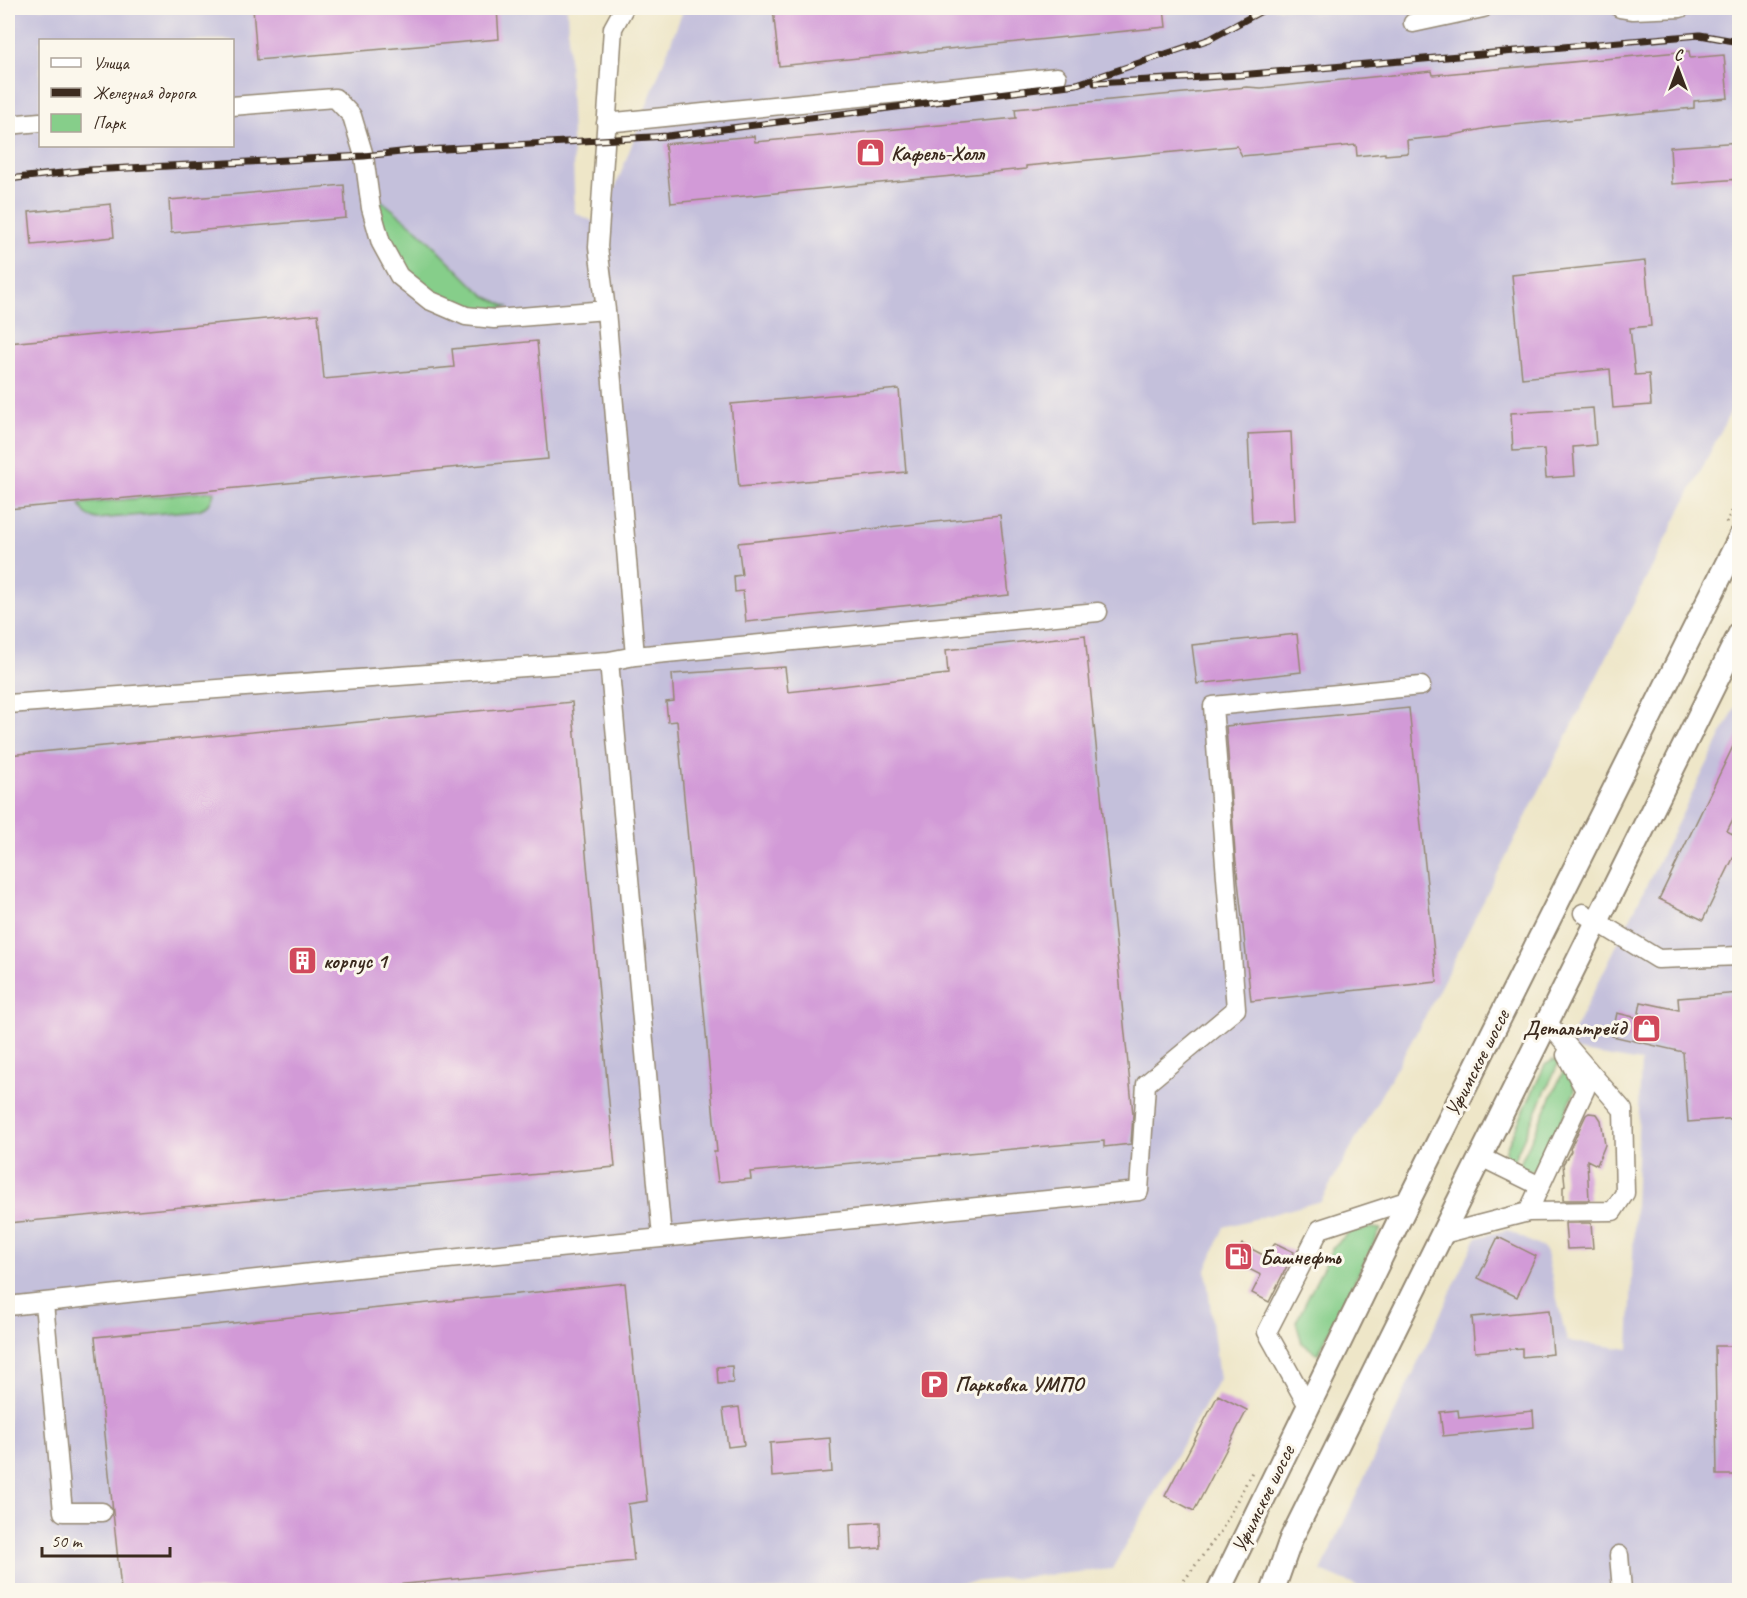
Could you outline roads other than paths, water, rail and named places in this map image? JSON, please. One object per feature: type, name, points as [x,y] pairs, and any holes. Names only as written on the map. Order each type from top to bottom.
[{"type":"main road","name":"Уфимское шоссе","points":[[1225,1588],[1308,1406],[1408,1200],[1740,537]]},
{"type":"main road","name":"Уфимское шоссе","points":[[1274,1590],[1291,1539],[1481,1157],[1546,1020],[1590,917],[1740,633]]},
{"type":"lane","points":[[624,8],[613,28],[598,247],[606,310],[635,656]]},
{"type":"lane","points":[[1413,23],[1483,8]]},
{"type":"lane","points":[[1620,8],[1633,10],[1681,8]]},
{"type":"lane","points":[[606,123],[1057,76]]},
{"type":"lane","points":[[234,106],[335,98],[352,116],[364,156],[371,208],[381,243],[399,276],[429,300],[466,316],[494,319],[606,310]]},
{"type":"lane","points":[[8,125],[39,122]]},
{"type":"lane","points":[[8,704],[609,661],[635,656],[1098,612]]},
{"type":"lane","points":[[609,661],[662,1237]]},
{"type":"lane","points":[[8,1306],[357,1268],[1139,1191],[1146,1084],[1236,1009],[1213,706],[1421,686]]},
{"type":"lane","points":[[1590,917],[1658,959],[1740,956]]},
{"type":"lane","points":[[1528,1212],[1585,1090],[1546,1020]]},
{"type":"lane","points":[[1443,1234],[1528,1212],[1613,1211],[1625,1193],[1623,1110],[1546,1020]]},
{"type":"lane","points":[[1481,1157],[1540,1186]]},
{"type":"lane","points":[[1308,1406],[1267,1332],[1320,1229],[1408,1200]]},
{"type":"lane","points":[[44,1303],[63,1512],[102,1512]]},
{"type":"lane","points":[[1619,1555],[1622,1590]]},
{"type":"railway","points":[[8,179],[89,170],[364,156],[410,151],[668,136],[1077,84],[1210,39],[1267,8]]},
{"type":"railway","points":[[1095,83],[1240,75],[1700,35],[1740,42]]},
{"type":"place","name":"Кафель-Холл","points":[[870,153]]},
{"type":"place","name":"корпус 1","points":[[302,961]]},
{"type":"place","name":"Детальтрейд","points":[[1647,1028]]},
{"type":"place","name":"Башнефть","points":[[1239,1257]]},
{"type":"place","name":"Парковка УМПО","points":[[934,1384]]}]
